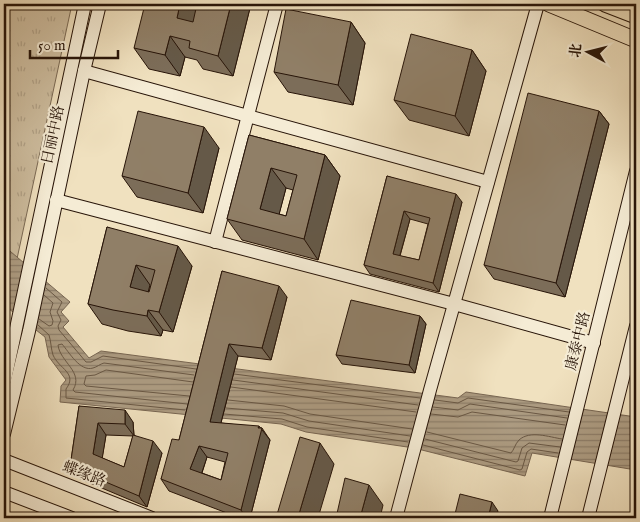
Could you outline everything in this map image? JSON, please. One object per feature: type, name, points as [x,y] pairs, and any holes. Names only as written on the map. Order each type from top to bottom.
[{"type":"main road","points":[[549,4],[636,40]]},
{"type":"main road","points":[[605,4],[636,16]]},
{"type":"street","name":"日丽中路","points":[[4,384],[85,4]]},
{"type":"street","name":"日丽中路","points":[[4,434],[42,274],[56,200],[100,4]]},
{"type":"street","points":[[215,242],[277,4]]},
{"type":"street","points":[[396,518],[538,4]]},
{"type":"street","points":[[84,71],[488,182]]},
{"type":"street","name":"康泰中路","points":[[550,518],[636,171]]},
{"type":"street","points":[[56,200],[454,304],[594,343]]},
{"type":"street","points":[[588,518],[616,405],[634,344],[636,326]]},
{"type":"street","name":"蝶缘路","points":[[4,460],[152,518]]},
{"type":"street","points":[[4,492],[72,518]]},
{"type":"green space","points":[[4,4],[72,4],[4,319]]},
{"type":"water","points":[[4,246],[70,302],[61,312],[69,321],[63,327],[89,358],[101,351],[458,398],[466,392],[636,417],[636,470],[532,453],[525,476],[414,448],[306,432],[281,424],[60,402],[61,386],[66,380],[49,357],[45,337],[4,305]]},
{"type":"building","points":[[145,4],[180,4],[177,18],[193,22],[197,4],[231,4],[218,56],[189,48],[190,41],[170,36],[165,55],[134,48]]},
{"type":"building","points":[[286,9],[351,22],[338,85],[274,72]]},
{"type":"building","points":[[411,34],[472,50],[455,116],[394,100]]},
{"type":"building","points":[[528,93],[599,111],[556,283],[484,265]]},
{"type":"building","points":[[138,111],[204,127],[188,193],[122,176]]},
{"type":"building","points":[[249,135],[325,155],[304,239],[227,219]],"holes":[[[271,168],[297,175],[286,216],[260,209]]]},
{"type":"building","points":[[387,176],[456,194],[433,283],[364,265]],"holes":[[[404,211],[430,218],[419,260],[393,254]]]},
{"type":"building","points":[[107,227],[178,246],[159,312],[148,310],[147,316],[88,304]],"holes":[[[136,265],[155,270],[149,292],[130,287]]]},
{"type":"building","points":[[222,271],[279,286],[262,348],[229,344],[210,422],[259,426],[258,428],[262,428],[241,510],[161,479],[172,439],[179,440]],"holes":[[[199,446],[228,453],[221,480],[190,469]]]},
{"type":"building","points":[[351,300],[420,316],[409,365],[336,355]]},
{"type":"building","points":[[79,406],[125,410],[125,424],[98,423],[93,454],[124,467],[133,435],[153,441],[139,496],[70,467]]},
{"type":"building","points":[[300,437],[320,443],[299,514],[310,518],[276,518]]},
{"type":"building","points":[[345,478],[369,485],[360,518],[336,518]]},
{"type":"building","points":[[460,494],[492,502],[488,518],[454,518]]}]
